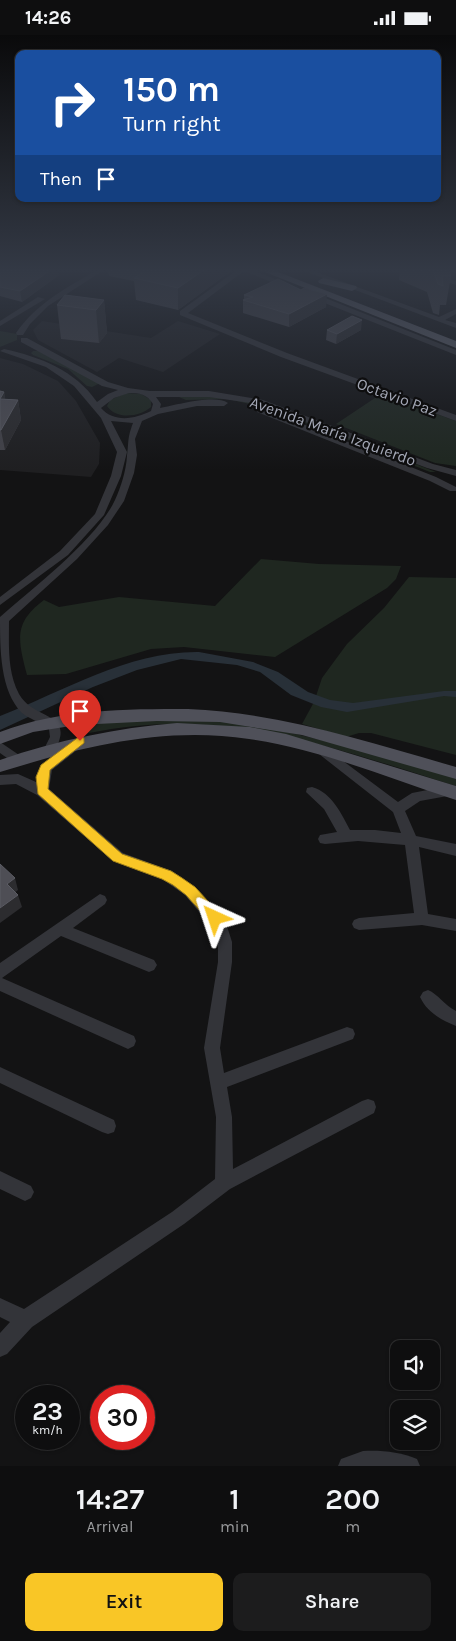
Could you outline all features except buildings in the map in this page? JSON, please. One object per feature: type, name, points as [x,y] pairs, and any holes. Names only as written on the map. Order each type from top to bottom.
[{"type":"highway","points":[[435,337],[456,345]]},
{"type":"main road","points":[[0,738],[48,721],[86,717],[197,715],[252,720],[328,738],[456,773]]},
{"type":"main road","points":[[84,740],[82,732],[86,717]]},
{"type":"main road","points":[[0,766],[84,740],[144,730],[206,729],[285,740],[452,792]]},
{"type":"street","points":[[2,351],[17,346],[14,337]]},
{"type":"street","name":"Avenida María Izquierdo","points":[[21,337],[105,385],[148,394],[227,395],[269,405],[442,470],[456,473]]},
{"type":"street","name":"Octavio Paz","points":[[240,337],[284,355],[456,418]]},
{"type":"street","points":[[416,337],[456,353]]},
{"type":"street","points":[[24,355],[30,350],[40,348]]},
{"type":"street","points":[[2,351],[24,355],[62,371],[98,406],[114,433],[122,452],[113,485],[99,515],[64,553],[0,603],[8,609],[4,619],[4,661],[17,700],[27,711],[48,721],[56,732],[50,749]]},
{"type":"street","points":[[84,391],[96,390],[105,385]]},
{"type":"street","points":[[98,406],[107,397],[127,391]]},
{"type":"street","points":[[148,394],[156,401],[155,411]]},
{"type":"street","points":[[175,394],[173,401],[179,405]]},
{"type":"street","name":"Avenida María Izquierdo","points":[[138,420],[155,411],[179,405],[216,403],[261,411],[455,489]]},
{"type":"street","points":[[4,619],[72,557],[103,525],[119,501],[129,473],[132,432],[138,420],[121,421],[105,417]]},
{"type":"street","points":[[114,433],[132,432]]},
{"type":"street","points":[[433,479],[442,470]]},
{"type":"street","points":[[42,791],[42,777],[45,768],[84,740]]},
{"type":"street","points":[[0,747],[18,760]]},
{"type":"street","points":[[323,751],[398,809],[411,840],[422,919]]},
{"type":"street","points":[[0,780],[18,779],[42,791],[118,857],[167,875],[190,891],[221,927],[225,942],[225,962],[212,1048],[224,1117],[224,1183]]},
{"type":"street","points":[[312,792],[332,807],[345,835]]},
{"type":"street","points":[[398,809],[417,797],[452,792]]},
{"type":"street","points":[[326,839],[345,835],[375,834],[456,850]]},
{"type":"street","points":[[0,972],[100,900]]},
{"type":"street","points":[[358,924],[422,919],[456,925]]},
{"type":"street","points":[[60,929],[149,965]]},
{"type":"street","points":[[0,984],[128,1041]]},
{"type":"street","points":[[428,997],[440,1011],[456,1019]]},
{"type":"street","points":[[218,1083],[347,1034]]},
{"type":"street","points":[[0,1075],[108,1126]]},
{"type":"street","points":[[0,1347],[25,1320],[178,1218],[224,1183],[368,1107]]},
{"type":"street","points":[[0,1180],[25,1193]]},
{"type":"street","points":[[0,1307],[25,1320]]},
{"type":"street","points":[[348,1466],[356,1462],[385,1461],[410,1466]]},
{"type":"shaded area","points":[[0,337],[17,337],[17,340],[0,347]]},
{"type":"shaded area","points":[[36,337],[216,337],[163,372],[119,358],[97,372],[38,340]]},
{"type":"shaded area","points":[[33,351],[40,351],[100,383],[92,387],[87,386],[68,369],[33,355],[31,353]]},
{"type":"shaded area","points":[[0,358],[23,364],[58,381],[76,401],[100,443],[99,464],[91,477],[0,470]]},
{"type":"shaded area","points":[[126,393],[141,394],[151,400],[151,407],[141,413],[128,416],[116,413],[107,406],[110,400]]},
{"type":"shaded area","points":[[182,393],[231,397],[262,404],[436,472],[430,472],[267,408],[228,399],[186,400],[179,397]]},
{"type":"shaded area","points":[[381,394],[456,421],[456,466],[435,463],[336,424]]},
{"type":"shaded area","points":[[261,559],[319,564],[401,566],[396,579],[387,588],[275,657],[184,647],[151,649],[66,674],[27,675],[20,642],[21,633],[27,617],[44,600],[59,607],[119,597],[215,606]]},
{"type":"shaded area","points":[[409,577],[456,578],[456,755],[371,733],[359,733],[346,737],[302,724],[314,702],[322,678],[347,644],[384,608]]},
{"type":"shaded area","points":[[199,652],[253,662],[278,672],[308,692],[330,700],[353,703],[444,691],[456,691],[456,697],[444,696],[347,712],[321,707],[291,695],[260,672],[237,665],[181,659],[137,670],[93,687],[0,730],[0,716],[97,674],[147,658],[173,653]]},
{"type":"shaded area","points":[[188,719],[256,726],[324,741],[456,778],[456,786],[365,757],[276,734],[231,727],[185,724],[138,726],[89,733],[86,728],[88,725],[96,723]]},
{"type":"route","points":[[80,741],[45,768],[42,777],[42,791],[118,857],[134,865],[167,875],[177,881],[190,891],[215,918]]}]
